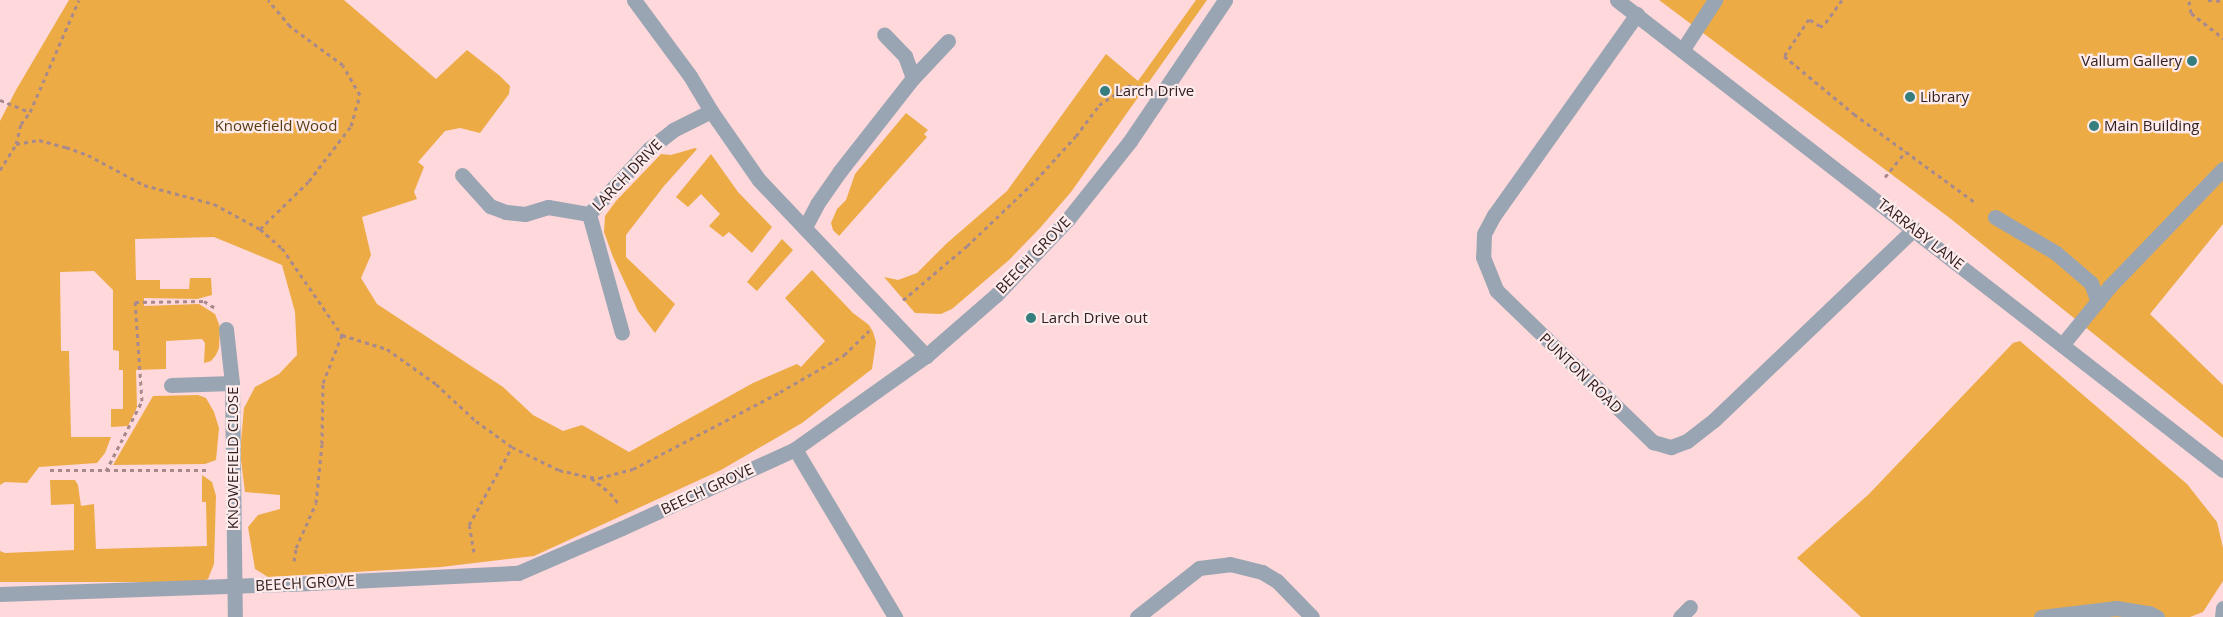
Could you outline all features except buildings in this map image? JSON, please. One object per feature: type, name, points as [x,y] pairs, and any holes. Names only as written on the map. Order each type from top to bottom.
[{"type":"street","points":[[634,0],[690,76],[711,111],[759,180],[926,356]]},
{"type":"street","name":"BEECH GROVE","points":[[0,594],[290,584],[518,573],[795,449],[926,356],[996,295],[1068,219],[1130,141],[1225,0]]},
{"type":"street","name":"TARRABY LANE","points":[[1617,0],[1683,49],[2223,470]]},
{"type":"street","points":[[1683,49],[1715,0]]},
{"type":"street","name":"PUNTON ROAD","points":[[1637,14],[1494,215],[1484,234],[1482,257],[1496,290],[1653,442],[1671,447],[1687,441],[1714,420],[1914,229]]},
{"type":"street","points":[[884,34],[905,56],[913,78]]},
{"type":"street","points":[[805,227],[817,204],[840,171],[913,78],[948,41]]},
{"type":"street","name":"LARCH DRIVE","points":[[462,175],[490,206],[506,212],[525,214],[548,207],[589,214],[649,149],[673,130],[711,111]]},
{"type":"street","points":[[2062,345],[2110,286],[2223,169]]},
{"type":"street","points":[[589,214],[622,333]]},
{"type":"street","points":[[1995,217],[2056,253],[2091,283],[2098,302]]},
{"type":"street","name":"KNOWEFIELD CLOSE","points":[[226,329],[232,384],[235,617]]},
{"type":"street","points":[[171,385],[232,384]]},
{"type":"street","points":[[795,449],[896,617]]},
{"type":"street","points":[[1137,617],[1199,568],[1230,564],[1262,572],[1277,581],[1312,617]]},
{"type":"street","points":[[2041,617],[2116,608],[2149,613],[2157,617]]},
{"type":"street","points":[[2222,617],[2223,608]]},
{"type":"path","points":[[0,170],[16,144],[21,124],[30,112],[79,0]]},
{"type":"path","points":[[260,229],[309,180],[351,126],[360,95],[342,65],[290,26],[268,0]]},
{"type":"path","points":[[1842,0],[1823,26],[1809,19],[1784,56],[1854,114],[1995,217]]},
{"type":"path","points":[[2195,0],[2188,1],[2191,13],[2223,38]]},
{"type":"path","points":[[2208,0],[2223,1]]},
{"type":"path","points":[[16,144],[39,140],[66,146],[88,155],[144,185],[214,204],[260,229],[282,248],[342,335],[387,349],[436,384],[476,421],[512,447],[559,470],[599,478],[633,469],[780,392],[844,355],[888,314],[967,246],[1036,180],[1076,136],[1099,105],[1128,86],[1167,86]]},
{"type":"path","points":[[0,100],[30,112]]},
{"type":"path","points":[[1870,195],[1906,152]]},
{"type":"path","points":[[106,471],[142,401],[136,302],[204,301],[223,316],[226,329]]},
{"type":"path","points":[[290,584],[296,548],[316,503],[322,444],[324,383],[342,335]]},
{"type":"path","points":[[478,574],[469,525],[512,447]]},
{"type":"path","points":[[50,470],[233,470]]},
{"type":"path","points":[[590,477],[610,493],[623,509],[622,528]]},
{"type":"green space","name":"Knowefield Wood","points":[[69,0],[344,0],[436,79],[467,50],[500,76],[510,86],[509,94],[480,133],[460,128],[445,131],[418,162],[424,167],[414,192],[417,199],[362,217],[371,255],[361,278],[377,304],[503,387],[533,415],[563,431],[582,425],[629,452],[753,383],[797,364],[801,367],[825,341],[785,298],[812,270],[853,313],[869,325],[876,342],[872,369],[802,423],[721,470],[534,556],[441,567],[268,577],[255,569],[248,527],[258,515],[280,509],[280,495],[245,492],[240,452],[244,408],[255,387],[279,374],[297,355],[295,312],[282,265],[214,237],[135,239],[136,280],[160,280],[160,289],[189,289],[190,278],[211,278],[212,295],[197,299],[144,298],[144,306],[199,304],[215,314],[220,327],[219,348],[216,355],[211,361],[204,363],[205,343],[202,339],[166,341],[166,369],[136,370],[137,407],[128,426],[111,427],[111,409],[123,409],[123,370],[119,370],[119,351],[113,350],[113,290],[94,271],[60,272],[61,351],[69,351],[71,437],[111,437],[105,453],[97,463],[39,467],[27,483],[5,482],[0,485],[0,121]]},
{"type":"green space","points":[[1196,0],[1207,0],[1071,192],[1040,228],[1009,260],[952,309],[941,314],[915,313],[884,277],[898,280],[917,273],[946,244],[1007,191],[1106,54],[1138,81]]},
{"type":"green space","points":[[1659,0],[2223,0],[2223,224],[2150,314],[2223,385],[2223,438],[1951,219]]},
{"type":"green space","points":[[906,113],[928,130],[924,134],[927,137],[839,236],[833,230],[831,223],[837,209],[846,200],[855,174]]},
{"type":"green space","points":[[697,149],[664,186],[626,235],[626,257],[675,304],[655,333],[638,311],[613,257],[604,232],[605,216],[616,201],[661,154],[671,155]]},
{"type":"green space","points":[[711,154],[738,192],[772,227],[752,253],[729,232],[723,237],[709,226],[720,214],[701,194],[688,207],[676,197]]},
{"type":"green space","points":[[782,239],[793,250],[757,291],[747,282]]},
{"type":"green space","points":[[2020,341],[2187,484],[2217,522],[2223,548],[2223,581],[2203,612],[2190,617],[1861,617],[1797,558],[1869,494],[2013,343]]},
{"type":"green space","points":[[198,395],[206,398],[214,412],[219,428],[216,460],[205,464],[113,465],[153,396]]},
{"type":"green space","points":[[202,475],[212,482],[216,496],[214,564],[208,579],[200,582],[0,582],[0,551],[5,553],[74,550],[74,504],[51,505],[50,480],[75,480],[78,485],[81,506],[94,504],[96,549],[207,546],[206,502],[202,502]]},
{"type":"place","name":"Vallum Gallery","points":[[2192,61]]},
{"type":"place","name":"Larch Drive","points":[[1105,91]]},
{"type":"place","name":"Library","points":[[1910,97]]},
{"type":"place","name":"Main Building","points":[[2094,126]]},
{"type":"place","name":"Larch Drive out","points":[[1031,318]]}]
